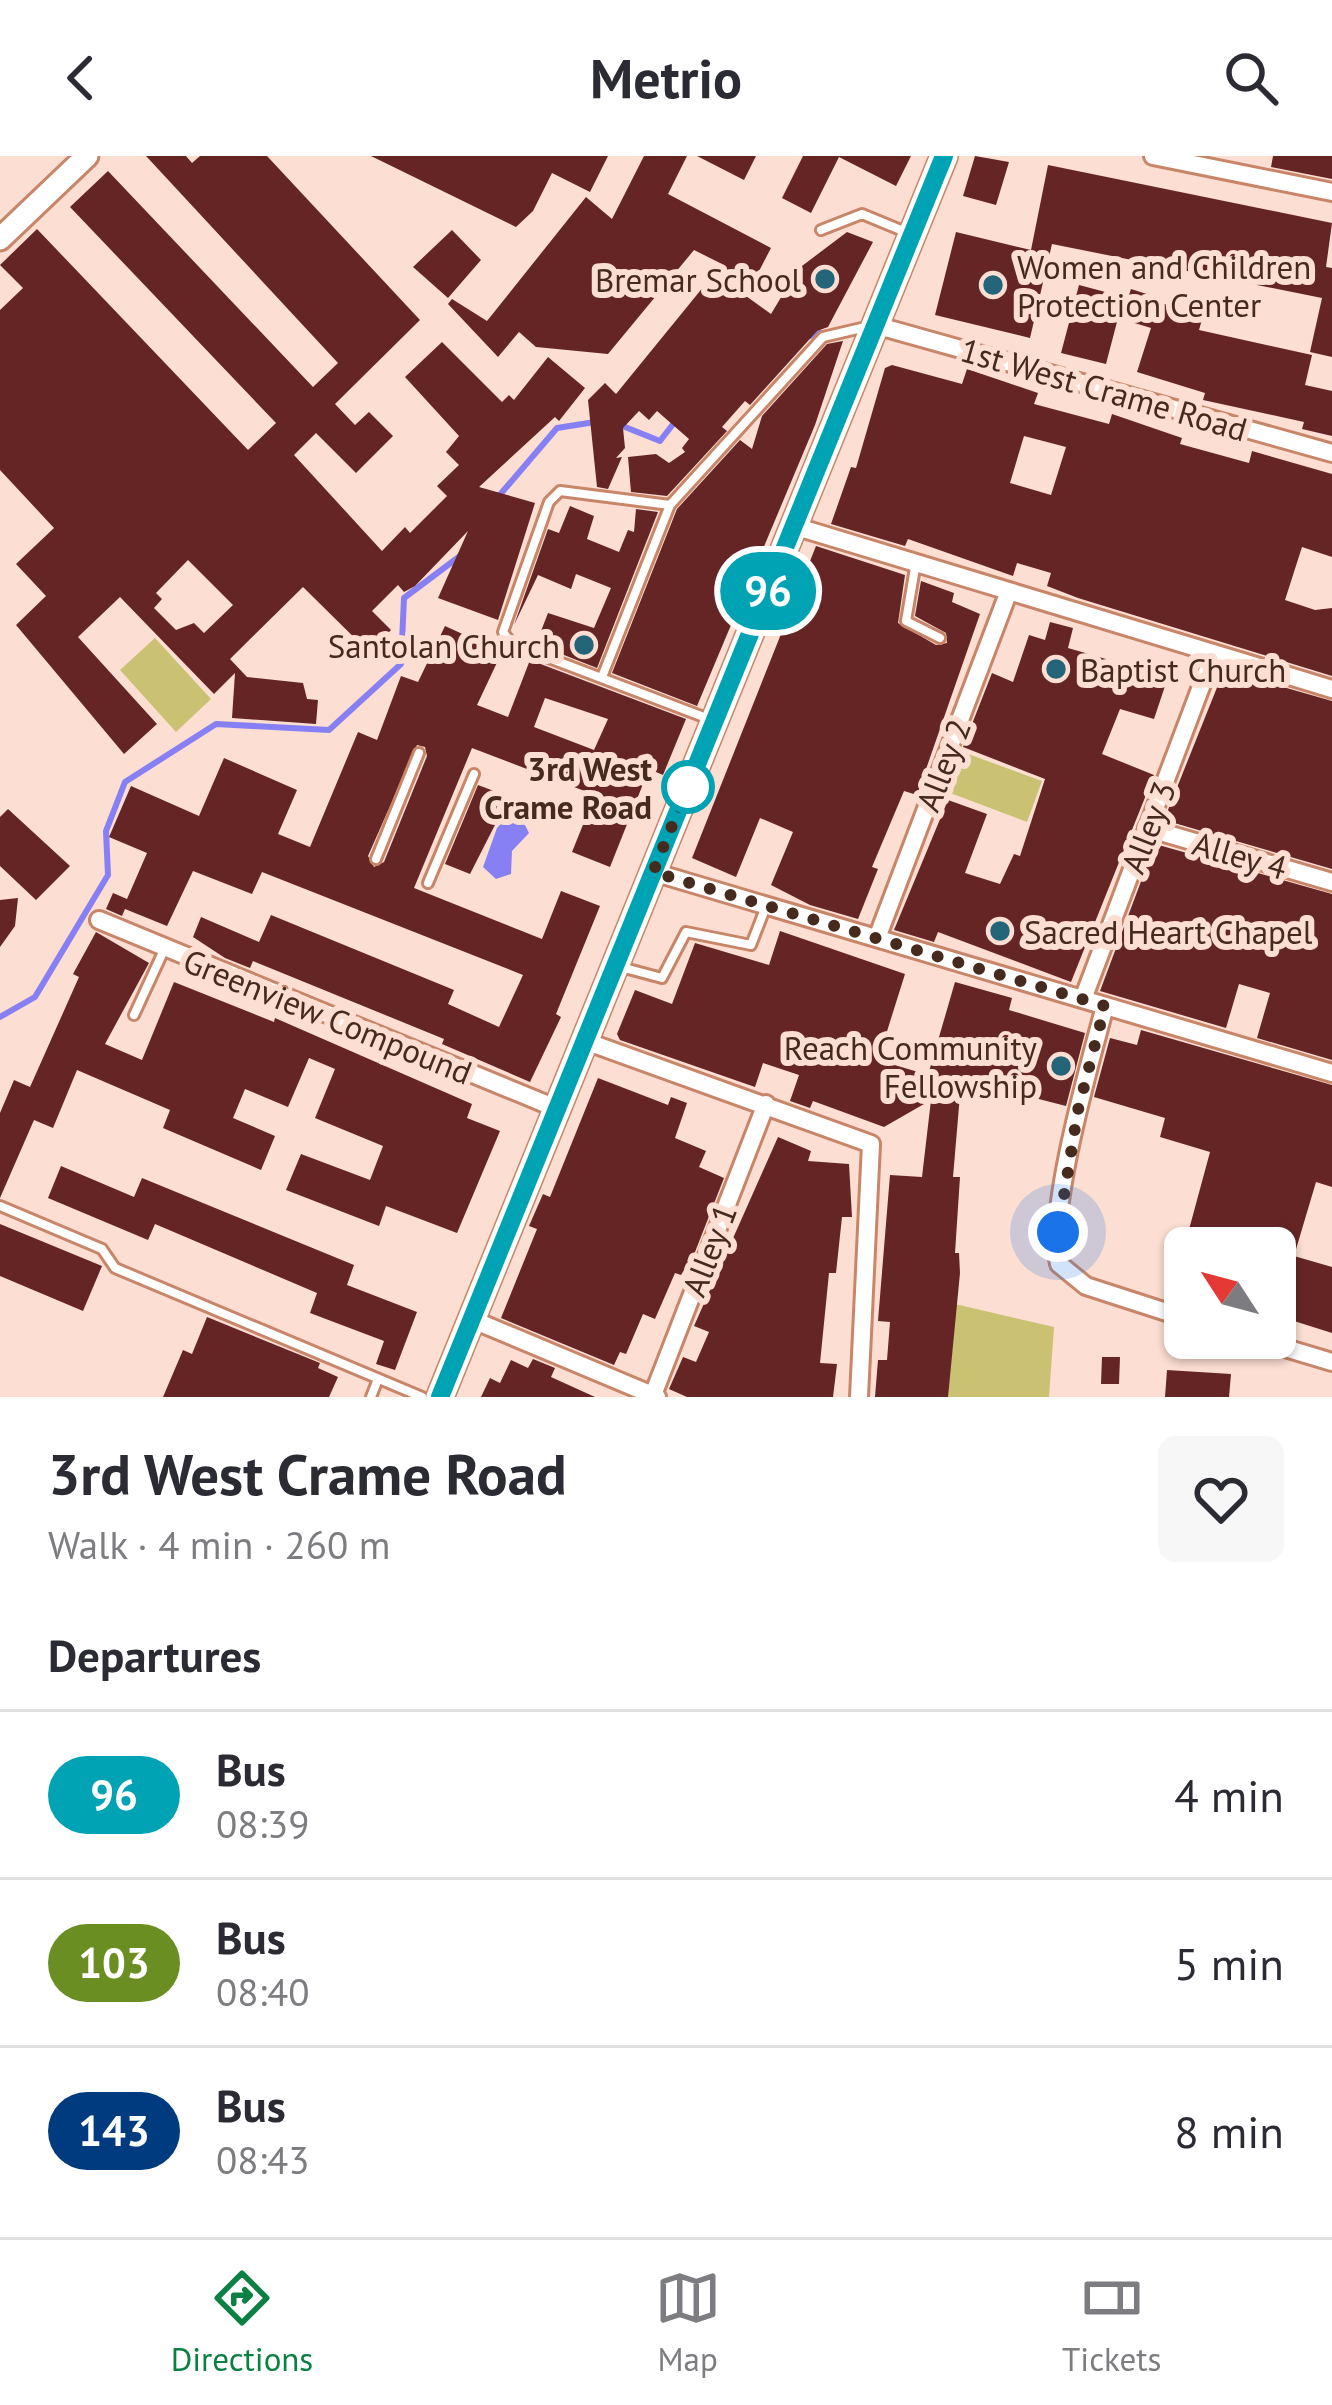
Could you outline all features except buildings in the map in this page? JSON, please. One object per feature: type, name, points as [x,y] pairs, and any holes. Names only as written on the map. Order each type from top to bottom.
[{"type":"main road","points":[[440,1397],[944,156]]},
{"type":"street","points":[[0,239],[87,156]]},
{"type":"street","points":[[1153,156],[1332,192]]},
{"type":"street","name":"1st West Crame Road","points":[[875,325],[1332,453]]},
{"type":"street","points":[[794,526],[1332,689]]},
{"type":"street","name":"Alley 2","points":[[877,938],[1009,591]]},
{"type":"street","name":"Alley 3","points":[[1083,999],[1213,655]]},
{"type":"street","name":"Alley 4","points":[[1148,828],[1332,882]]},
{"type":"street","points":[[653,872],[1332,1073]]},
{"type":"street","name":"Greenview Compound","points":[[99,920],[558,1109]]},
{"type":"street","points":[[1056,1250],[1078,1110],[1105,1006]]},
{"type":"street","points":[[585,1041],[871,1144],[859,1397]]},
{"type":"street","name":"Alley 1","points":[[655,1396],[766,1105]]},
{"type":"street","points":[[1048,1227],[1069,1276],[1164,1311]]},
{"type":"street","points":[[471,1319],[655,1396]]},
{"type":"street","points":[[1296,1351],[1332,1362]]},
{"type":"lane","points":[[821,230],[862,214],[912,234]]},
{"type":"lane","points":[[602,677],[670,506],[824,337],[875,325]]},
{"type":"lane","points":[[670,506],[560,491],[549,502],[503,632],[512,644],[716,722]]},
{"type":"lane","points":[[917,561],[906,621],[940,638]]},
{"type":"lane","points":[[376,859],[419,753]]},
{"type":"lane","points":[[428,883],[474,774]]},
{"type":"lane","points":[[615,966],[662,978],[682,935],[693,931],[751,945],[766,905]]},
{"type":"lane","points":[[134,1015],[164,950]]},
{"type":"lane","points":[[0,1206],[102,1249],[115,1268],[422,1397]]},
{"type":"lane","points":[[371,1397],[378,1378]]},
{"type":"shaded area","points":[[155,638],[211,699],[176,732],[120,670]]},
{"type":"shaded area","points":[[960,751],[1042,781],[1027,822],[945,791]]},
{"type":"shaded area","points":[[507,817],[523,821],[529,833],[512,851],[511,874],[496,879],[483,867],[497,828]]},
{"type":"shaded area","points":[[955,1304],[1054,1327],[1049,1397],[947,1397]]},
{"type":"waterway","points":[[806,337],[820,333]]},
{"type":"waterway","points":[[620,425],[660,441],[677,419]]},
{"type":"waterway","points":[[498,497],[557,428],[595,422]]},
{"type":"waterway","points":[[0,1017],[35,997],[108,875],[106,831],[125,782],[216,724],[329,730],[401,664],[404,598],[460,556]]},
{"type":"bus line","name":"96","points":[[440,1397],[944,156]]},
{"type":"place","name":"Bremar School","points":[[825,279]]},
{"type":"place","name":"Women and Children Protection Center","points":[[993,285]]},
{"type":"place","name":"Santolan Church","points":[[584,645]]},
{"type":"place","name":"Baptist Church","points":[[1056,669]]},
{"type":"place","name":"3rd West Crame Road","points":[[688,787]]},
{"type":"place","name":"Sacred Heart Chapel","points":[[1000,931]]},
{"type":"place","name":"Reach Community Fellowship","points":[[1061,1066]]},
{"type":"route","points":[[688,787],[653,872],[1105,1006],[1078,1110],[1058,1232]]}]
